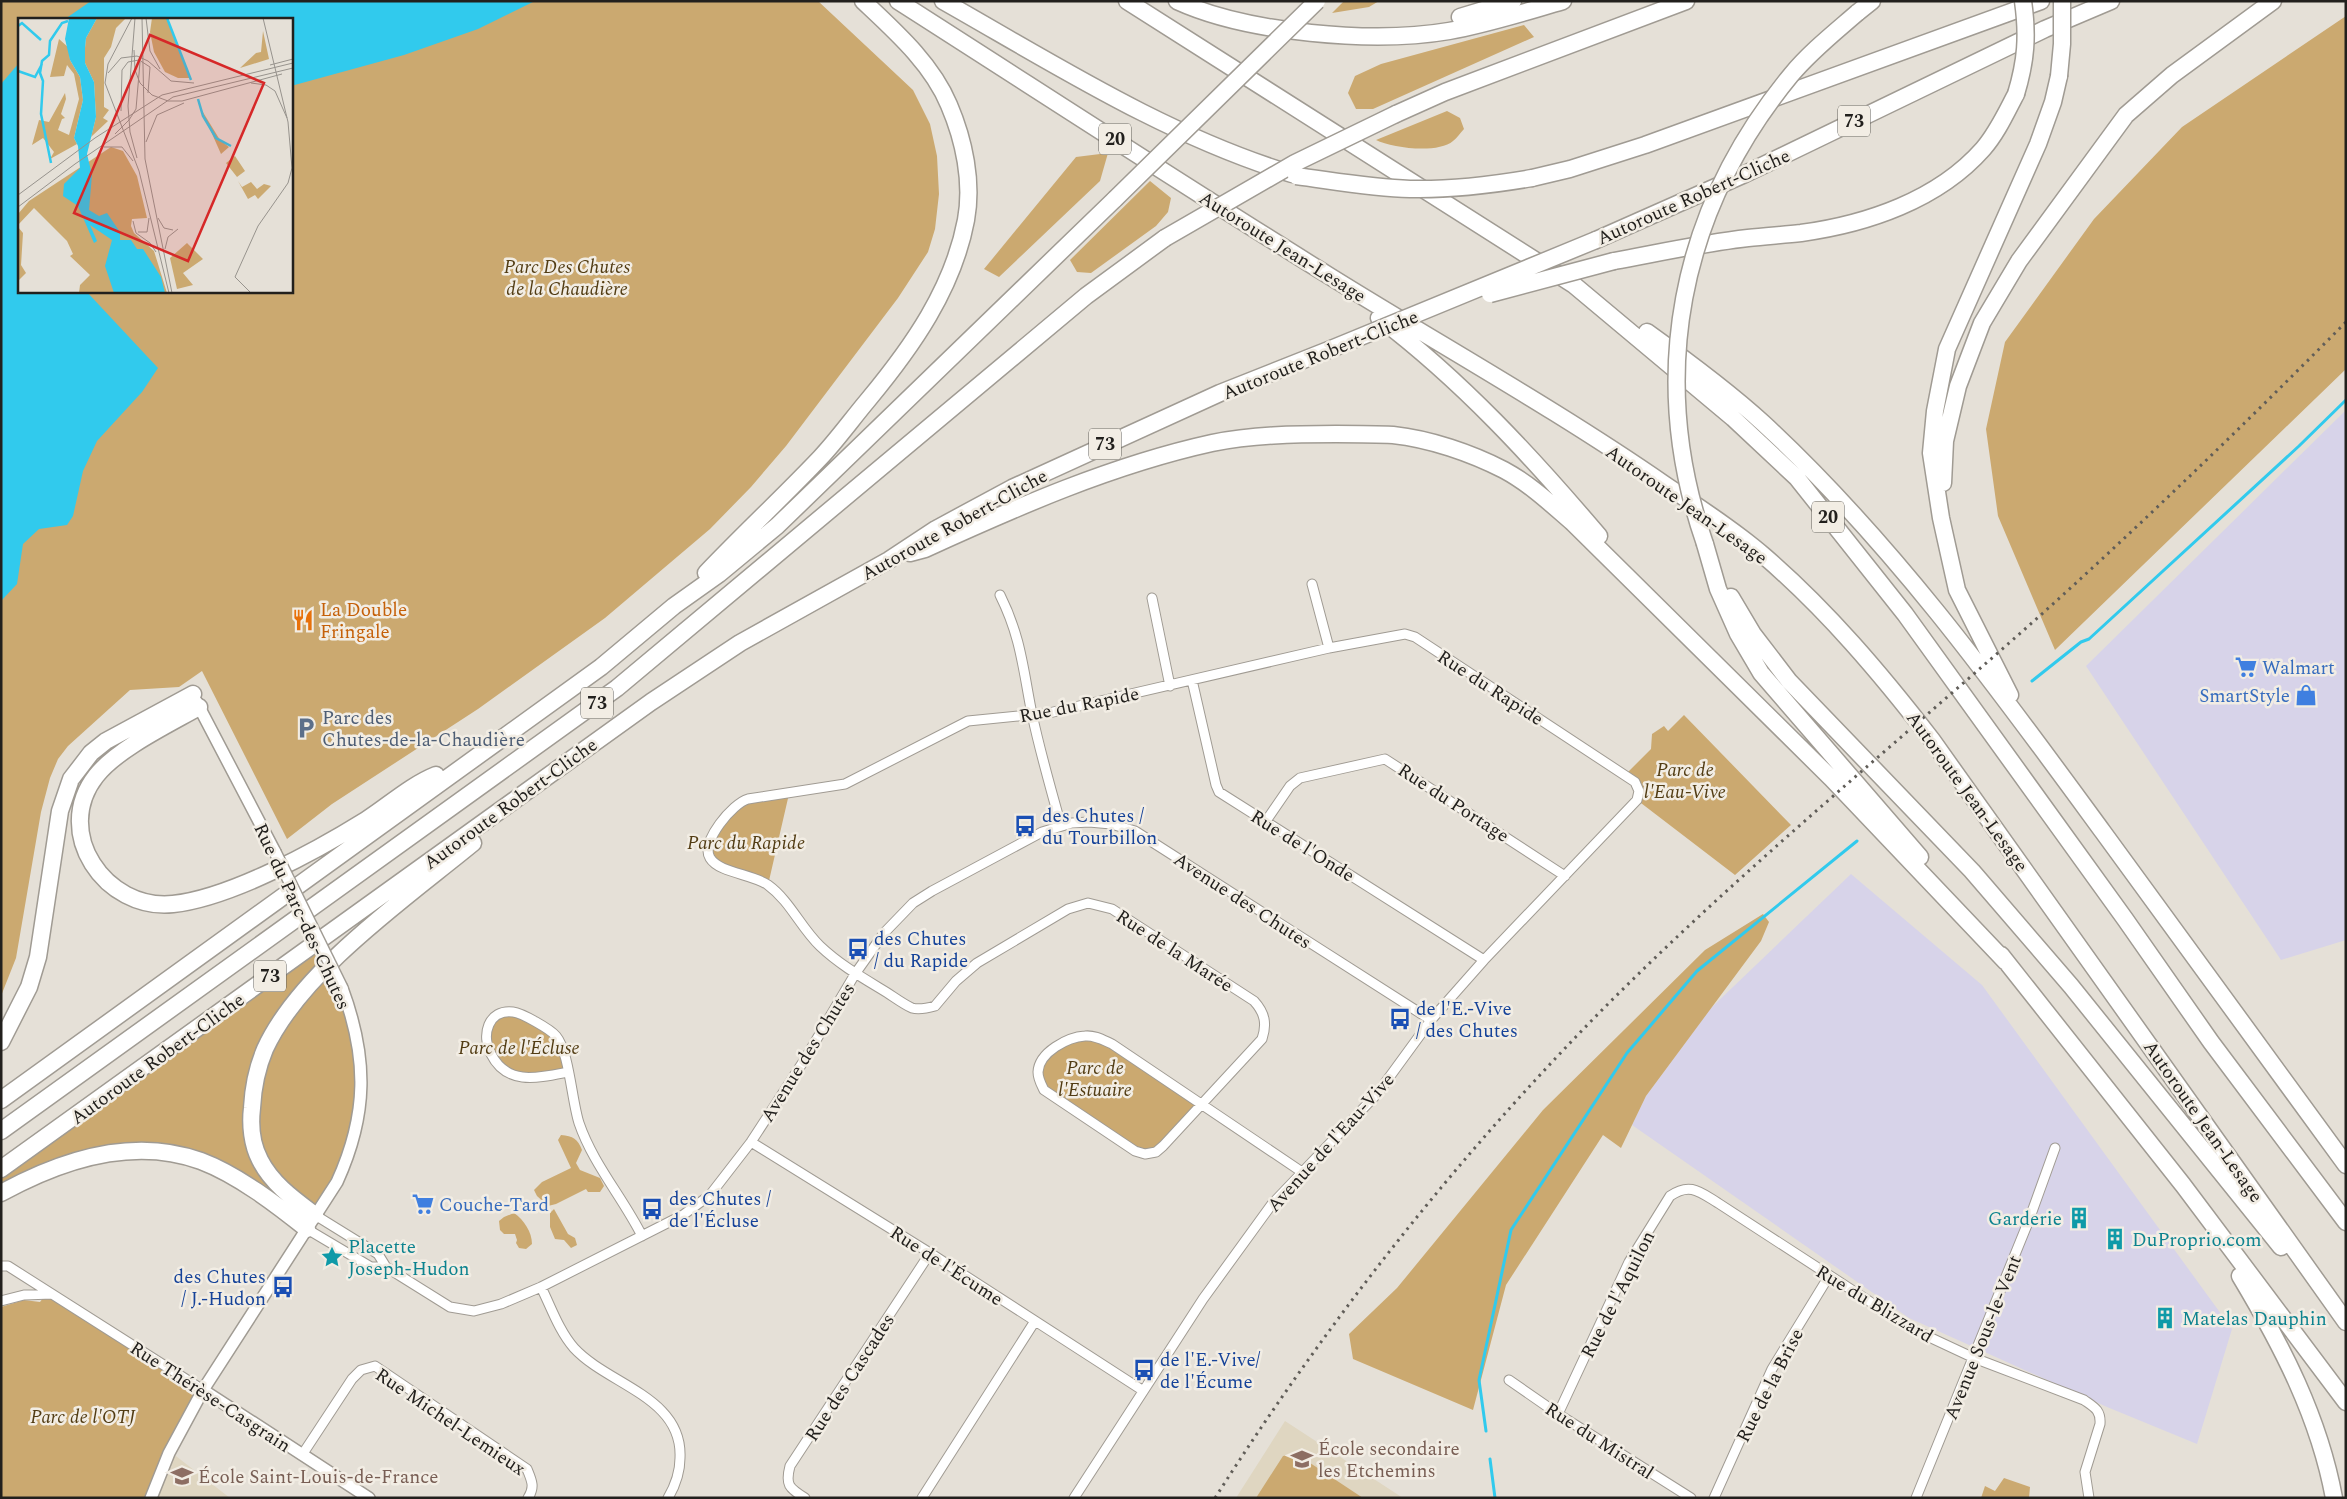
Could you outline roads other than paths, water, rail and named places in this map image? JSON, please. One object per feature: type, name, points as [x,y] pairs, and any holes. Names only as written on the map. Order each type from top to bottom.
[{"type":"highway","points":[[674,606],[821,457],[892,371],[926,323],[944,287],[956,256],[966,219],[968,186],[965,160],[949,104],[931,74],[902,38],[864,1]]},
{"type":"highway","name":"Autoroute Jean-Lesage","points":[[898,1],[1331,277],[1579,428],[1732,531],[1763,555],[1850,640],[1891,687],[1932,740],[2346,1322]]},
{"type":"highway","points":[[943,1],[1133,108],[1194,138],[1296,176],[1359,185],[1409,189],[1457,188],[1532,178],[1570,169],[1645,145],[2041,1]]},
{"type":"highway","name":"20","points":[[1127,1],[1574,285],[1733,418],[1797,478],[1905,614],[2125,919],[2211,1042],[2346,1222]]},
{"type":"highway","points":[[1177,1],[1225,17],[1265,26],[1356,35],[1402,36],[1448,31],[1563,1]]},
{"type":"highway","points":[[1,1100],[473,760],[533,714],[601,667],[674,606],[719,574],[777,526],[1115,200],[1317,1]]},
{"type":"highway","points":[[1356,35],[1409,28],[1455,19],[1513,1]]},
{"type":"highway","name":"Autoroute Robert-Cliche","points":[[1,1131],[617,688],[1086,296],[1165,238],[1295,164],[1396,114],[1445,92],[1686,1]]},
{"type":"highway","points":[[1872,1],[1824,41],[1791,74],[1745,140],[1712,204],[1690,269],[1682,309],[1676,387],[1684,474],[1693,511],[1718,589],[1738,634],[1761,672],[1904,838],[2006,962],[2183,1185],[2346,1402]]},
{"type":"highway","points":[[1418,315],[1614,261],[1747,238],[1801,233],[1856,222],[1882,214],[1914,200],[1962,170],[1984,148],[2000,124],[2016,94],[2026,51],[2026,23],[2023,1]]},
{"type":"highway","points":[[2023,722],[1957,590],[1941,518],[1931,453],[1935,411],[1947,349],[2038,144],[2053,102],[2059,76],[2062,44],[2062,1]]},
{"type":"highway","name":"Autoroute Robert-Cliche","points":[[1,1169],[652,702],[740,643],[889,560],[936,529],[1029,480],[1220,393],[1418,315],[1746,174],[2045,29],[2111,1]]},
{"type":"highway","points":[[1941,518],[1945,441],[1958,386],[1982,323],[2019,261],[2126,115],[2172,76],[2273,1]]},
{"type":"highway","points":[[1331,277],[1367,308],[1414,344],[1495,421],[1541,468],[1682,629]]},
{"type":"highway","points":[[1574,285],[1648,332],[1764,423],[1864,526],[2023,722],[2346,1165]]},
{"type":"highway","points":[[889,560],[925,549],[1012,509],[1079,483],[1147,460],[1212,443],[1261,436],[1296,434],[1394,435],[1444,446],[1505,471],[1539,494],[1573,523],[1832,778],[2006,962]]},
{"type":"highway","points":[[1705,544],[1724,586],[1753,634],[1789,680],[1972,871],[2071,986],[2346,1329]]},
{"type":"highway","points":[[196,701],[108,763],[93,781],[83,800],[81,831],[89,858],[97,872],[108,884],[134,900],[152,904],[172,904],[221,892],[269,872],[364,821],[432,777],[473,760]]},
{"type":"highway","points":[[1,1042],[29,987],[38,957],[60,810],[71,779],[91,753],[106,742],[196,701]]},
{"type":"highway","points":[[311,1222],[259,1159],[251,1118],[254,1089],[266,1049],[293,1005],[309,986],[362,934],[474,842],[539,783]]},
{"type":"highway","points":[[1,1193],[52,1168],[80,1160],[121,1152],[160,1152],[201,1161],[219,1169],[281,1208],[311,1222]]},
{"type":"highway","points":[[2183,1185],[2266,1320],[2293,1371],[2311,1413],[2324,1454],[2334,1498]]},
{"type":"street","points":[[1312,584],[1329,648]]},
{"type":"street","points":[[1000,595],[1012,618],[1018,638],[1032,716],[1061,826]]},
{"type":"street","points":[[1152,598],[1170,686]]},
{"type":"street","name":"Rue du Rapide","points":[[855,974],[819,945],[779,895],[768,885],[718,866],[709,858],[709,840],[732,808],[740,801],[840,786],[968,721],[1032,716],[1395,634],[1415,637],[1635,782],[1638,790]]},
{"type":"street","name":"Rue de l'Onde","points":[[1192,680],[1219,792],[1484,960]]},
{"type":"street","name":"Rue du Parc-des-Chutes","points":[[151,1498],[169,1453],[203,1390],[336,1182],[347,1160],[360,1108],[362,1072],[358,1042],[342,988],[275,852],[196,701]]},
{"type":"street","name":"Rue du Portage","points":[[1266,821],[1290,786],[1300,778],[1386,759],[1565,876]]},
{"type":"street","name":"Avenue de l'Eau-Vive","points":[[1074,1498],[1142,1390],[1203,1299],[1272,1204],[1377,1094],[1431,1020],[1484,960],[1637,800],[1638,790]]},
{"type":"street","name":"Avenue des Chutes","points":[[311,1222],[378,1254],[386,1267],[450,1307],[474,1311],[501,1304],[541,1287],[683,1215],[710,1195],[751,1142],[805,1060],[855,974],[884,933],[913,904],[1026,840],[1061,826],[1090,822],[1111,824],[1135,831],[1431,1020]]},
{"type":"street","name":"Rue de la Marée","points":[[855,974],[914,1008],[935,1006],[956,981],[977,963],[1068,910],[1088,903],[1112,909],[1254,1001],[1261,1009],[1265,1029],[1262,1039],[1200,1104]]},
{"type":"street","points":[[568,1072],[539,1078],[519,1077],[504,1072],[495,1062],[488,1047],[487,1027],[493,1017],[504,1012],[516,1012],[544,1027],[556,1036],[564,1052],[580,1125],[593,1153],[642,1236]]},
{"type":"street","points":[[1200,1104],[1163,1146],[1156,1152],[1145,1154],[1135,1150],[1044,1090],[1039,1080],[1038,1070],[1043,1058],[1059,1045],[1086,1036],[1098,1038],[1112,1044],[1302,1172]]},
{"type":"street","name":"Rue de l'Écume","points":[[751,1142],[930,1253],[1142,1390]]},
{"type":"street","name":"Avenue Sous-le-Vent","points":[[1916,1498],[2029,1220],[2055,1148]]},
{"type":"street","name":"Rue du Blizzard","points":[[1690,1188],[1718,1203],[1912,1329],[1974,1358],[2084,1400],[2098,1409],[2101,1416],[2100,1424],[2084,1472],[2089,1498]]},
{"type":"street","name":"Rue de l'Aquilon","points":[[1558,1414],[1629,1262],[1670,1196],[1680,1189],[1690,1188]]},
{"type":"street","name":"Avenue des Chutes","points":[[311,1222],[371,1267],[386,1267]]},
{"type":"street","name":"Rue des Cascades","points":[[804,1498],[791,1489],[786,1478],[790,1466],[930,1253]]},
{"type":"street","name":"Rue Thérèse-Casgrain","points":[[1,1266],[8,1266],[369,1498]]},
{"type":"street","name":"Rue de la Brise","points":[[1714,1498],[1772,1370],[1830,1276]]},
{"type":"street","points":[[541,1287],[564,1334],[575,1348],[596,1367],[655,1403],[672,1422],[681,1444],[680,1465],[673,1490],[668,1498]]},
{"type":"street","points":[[1,1302],[24,1295],[52,1294]]},
{"type":"street","points":[[922,1498],[1035,1321]]},
{"type":"street","name":"Rue Michel-Lemieux","points":[[302,1454],[352,1379],[361,1370],[375,1366],[527,1469],[533,1481],[533,1490],[528,1498]]},
{"type":"street","name":"Rue du Mistral","points":[[1509,1380],[1558,1414],[1691,1498]]},
{"type":"water","points":[[91,1],[535,1],[478,29],[404,55],[292,86],[292,18],[66,18]]},
{"type":"water","points":[[18,64],[18,292],[87,292],[158,368],[142,392],[97,441],[83,471],[73,516],[67,525],[39,529],[23,544],[17,584],[1,601],[1,84]]},
{"type":"waterway","points":[[2032,681],[2081,642],[2089,639],[2299,446],[2346,400]]},
{"type":"waterway","points":[[1486,1431],[1479,1380],[1511,1230],[1627,1053],[1697,971],[1857,841]]},
{"type":"waterway","points":[[1490,1459],[1495,1498]]},
{"type":"railway","points":[[1215,1498],[1302,1368],[1396,1243],[1496,1124],[1603,1009],[1710,906],[2082,578],[2196,470],[2346,322]]},
{"type":"place","name":"La Double Fringale","points":[[303,620]]},
{"type":"place","name":"Walmart","points":[[2246,667]]},
{"type":"place","name":"SmartStyle","points":[[2306,695]]},
{"type":"place","name":"Parc des Chutes-de-la-Chaudière","points":[[306,728]]},
{"type":"place","name":"des Chutes / du Tourbillon","points":[[1025,826]]},
{"type":"place","name":"des Chutes / du Rapide","points":[[858,949]]},
{"type":"place","name":"de l'E.-Vive / des Chutes","points":[[1400,1019]]},
{"type":"place","name":"Couche-Tard","points":[[423,1204]]},
{"type":"place","name":"des Chutes / de l'Écluse","points":[[652,1209]]},
{"type":"place","name":"Garderie","points":[[2079,1218]]},
{"type":"place","name":"DuProprio.com","points":[[2115,1239]]},
{"type":"place","name":"Placette Joseph-Hudon","points":[[332,1257]]},
{"type":"place","name":"des Chutes / J.-Hudon","points":[[283,1287]]},
{"type":"place","name":"Matelas Dauphin","points":[[2165,1318]]},
{"type":"place","name":"de l'E.-Vive/ de l'Écume","points":[[1144,1370]]},
{"type":"place","name":"École secondaire les Etchemins","points":[[1302,1459]]},
{"type":"place","name":"École Saint-Louis-de-France","points":[[182,1476]]},
{"type":"park label","name":"Parc Des Chutes de la Chaudière","points":[[567,277]]},
{"type":"park label","name":"Parc de l'Eau-Vive","points":[[1685,780]]},
{"type":"park label","name":"Parc du Rapide","points":[[746,842]]},
{"type":"park label","name":"Parc de l'Écluse","points":[[519,1047]]},
{"type":"park label","name":"Parc de l'Estuaire","points":[[1095,1078]]},
{"type":"park label","name":"Parc de l'OTJ","points":[[83,1416]]}]
